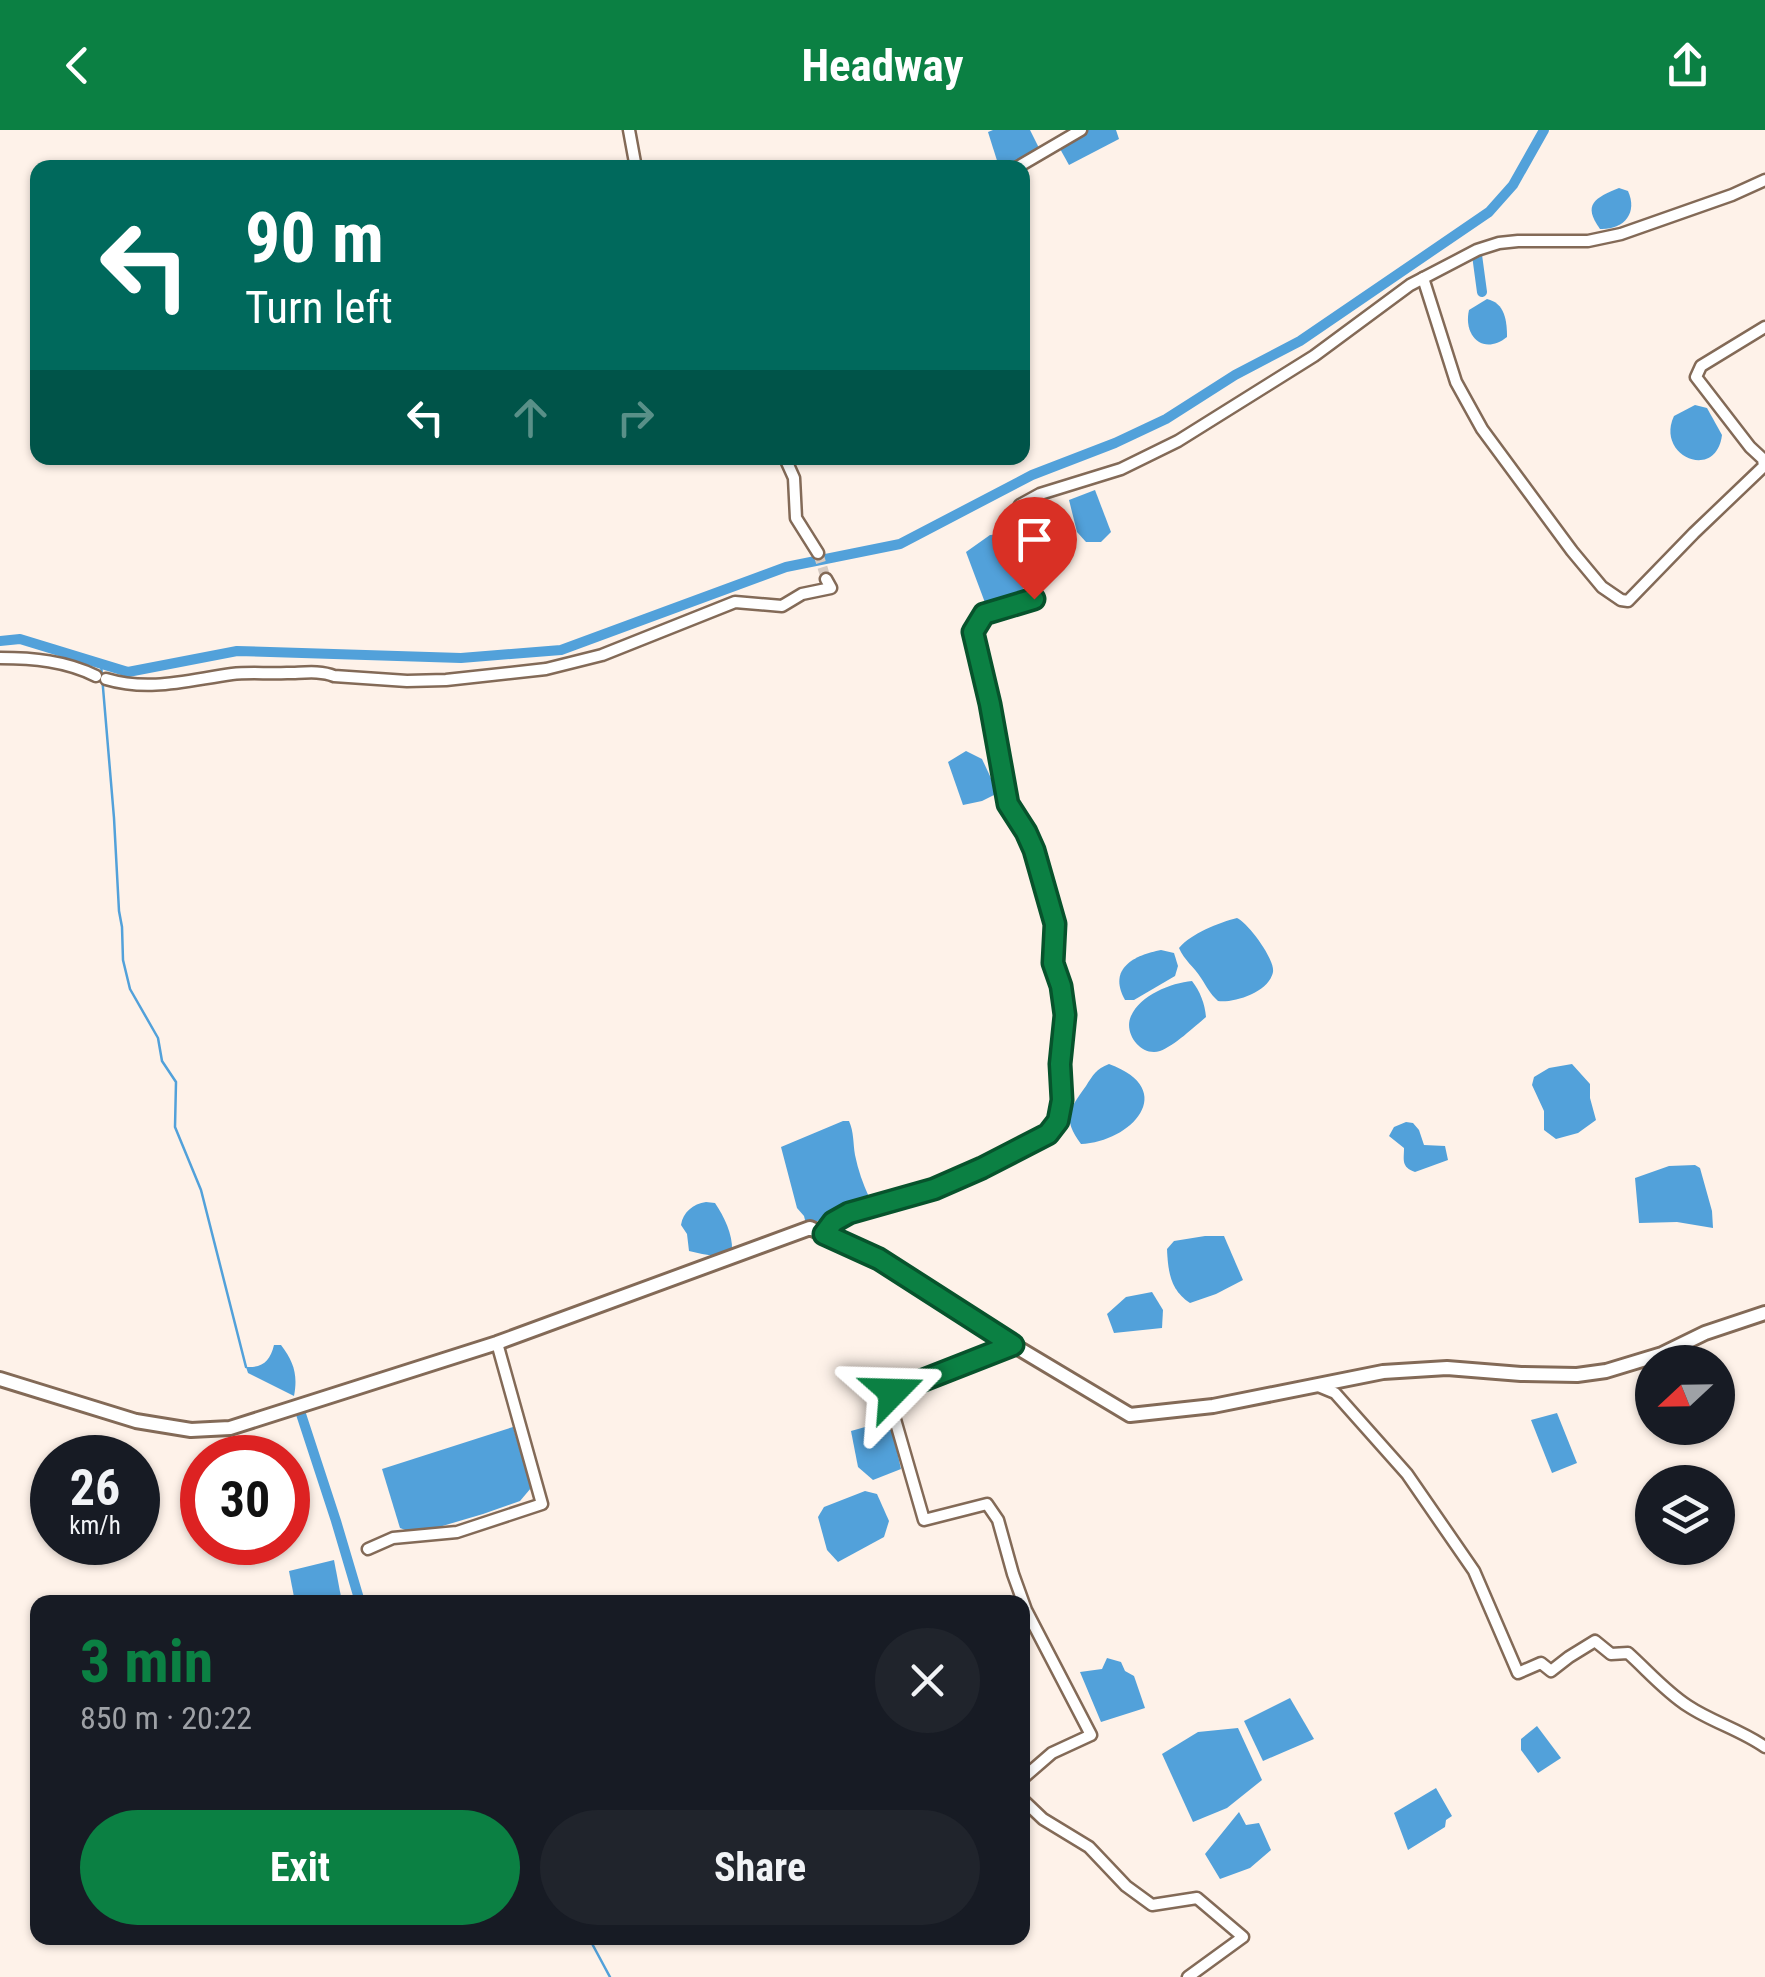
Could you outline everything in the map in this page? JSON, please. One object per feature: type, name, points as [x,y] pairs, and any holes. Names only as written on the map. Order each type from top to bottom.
[{"type":"street","points":[[629,130],[635,160]]},
{"type":"street","points":[[1030,160],[1081,130]]},
{"type":"street","points":[[824,1234],[833,1222],[849,1213],[934,1189],[982,1168],[1048,1134],[1058,1121],[1065,1015],[1053,963],[1055,924],[1034,850],[1008,804],[973,632],[984,614],[1034,599],[1012,517],[1020,506],[1050,490],[1121,469],[1178,441],[1314,356],[1422,278],[1476,250],[1518,240],[1588,241],[1621,234],[1765,180]]},
{"type":"street","points":[[1422,278],[1456,382],[1482,429],[1572,551],[1602,587],[1621,600],[1628,601],[1639,591],[1764,466],[1763,459],[1696,376],[1701,366],[1765,327]]},
{"type":"street","points":[[788,465],[794,478],[796,518],[818,553]]},
{"type":"street","points":[[0,658],[48,661],[118,682],[171,686],[261,672],[446,680],[546,669],[602,655],[736,602],[782,606],[802,594],[831,588],[826,579]]},
{"type":"street","points":[[0,1379],[136,1421],[190,1430],[230,1428],[498,1343],[810,1228],[879,1259],[1130,1415],[1213,1406],[1383,1372],[1447,1368],[1577,1375],[1606,1371],[1662,1354],[1705,1333],[1765,1313]]},
{"type":"street","points":[[368,1549],[394,1538],[457,1532],[542,1504],[498,1343]]},
{"type":"street","points":[[1013,1345],[893,1392],[894,1416],[924,1520],[987,1504],[998,1520],[1021,1595]]},
{"type":"street","points":[[1318,1386],[1335,1394],[1407,1474],[1474,1571],[1518,1673],[1540,1662],[1551,1671],[1595,1641],[1612,1654],[1628,1653],[1684,1704],[1765,1747]]},
{"type":"street","points":[[1030,1618],[1091,1735],[1052,1753],[1030,1772]]},
{"type":"street","points":[[1030,1807],[1089,1847],[1126,1886],[1152,1904],[1197,1898],[1244,1937],[1188,1977]]},
{"type":"water","points":[[1030,130],[1039,148],[1019,160],[997,160],[988,132]]},
{"type":"water","points":[[1087,130],[1116,130],[1119,139],[1069,165],[1059,147]]},
{"type":"water","points":[[1619,188],[1628,191],[1630,213],[1616,227],[1600,229],[1592,213],[1594,203]]},
{"type":"water","points":[[1487,299],[1501,309],[1507,337],[1483,344],[1472,335],[1468,319],[1469,310]]},
{"type":"water","points":[[1695,405],[1707,408],[1722,435],[1717,449],[1699,460],[1679,452],[1670,430],[1674,416]]},
{"type":"water","points":[[1095,490],[1111,532],[1101,542],[1086,542],[1077,532],[1069,500]]},
{"type":"water","points":[[1004,534],[1024,591],[987,608],[966,552],[990,535]]},
{"type":"water","points":[[966,751],[982,759],[998,793],[963,805],[948,762]]},
{"type":"water","points":[[1237,918],[1260,942],[1273,972],[1265,985],[1250,995],[1218,1001],[1179,948],[1206,929]]},
{"type":"water","points":[[1161,950],[1174,953],[1178,966],[1175,976],[1134,1000],[1125,1000],[1119,979],[1126,965]]},
{"type":"water","points":[[1192,981],[1202,998],[1206,1017],[1166,1049],[1153,1052],[1140,1047],[1129,1029],[1135,1009],[1157,991]]},
{"type":"water","points":[[1109,1064],[1142,1087],[1145,1100],[1131,1125],[1099,1141],[1081,1144],[1071,1127],[1072,1108],[1095,1073]]},
{"type":"water","points":[[1572,1064],[1590,1084],[1596,1120],[1578,1133],[1556,1139],[1544,1130],[1544,1111],[1532,1085],[1534,1077],[1549,1068]]},
{"type":"water","points":[[843,1121],[851,1125],[856,1161],[869,1201],[806,1224],[797,1208],[781,1147]]},
{"type":"water","points":[[1406,1122],[1419,1130],[1424,1145],[1445,1146],[1448,1160],[1415,1172],[1407,1168],[1404,1148],[1389,1136],[1394,1127]]},
{"type":"water","points":[[1669,1166],[1700,1168],[1713,1228],[1677,1222],[1639,1223],[1635,1178]]},
{"type":"water","points":[[715,1203],[731,1238],[732,1250],[722,1255],[689,1251],[687,1234],[681,1225],[689,1209]]},
{"type":"water","points":[[1224,1236],[1243,1280],[1190,1303],[1174,1286],[1167,1249],[1174,1241]]},
{"type":"water","points":[[1152,1292],[1163,1310],[1162,1328],[1114,1333],[1107,1314],[1126,1297]]},
{"type":"water","points":[[274,1345],[281,1345],[292,1363],[294,1396],[248,1373],[246,1367],[265,1362]]},
{"type":"water","points":[[1557,1413],[1577,1463],[1552,1473],[1531,1420]]},
{"type":"water","points":[[890,1420],[901,1469],[873,1480],[858,1467],[851,1431]]},
{"type":"water","points":[[513,1427],[531,1488],[520,1501],[439,1527],[408,1531],[400,1528],[382,1469]]},
{"type":"water","points":[[865,1491],[877,1494],[889,1521],[884,1537],[838,1562],[827,1550],[818,1517],[824,1507]]},
{"type":"water","points":[[334,1560],[341,1595],[294,1595],[289,1571]]},
{"type":"water","points":[[1107,1658],[1121,1662],[1125,1671],[1134,1676],[1145,1708],[1101,1722],[1080,1672],[1102,1669]]},
{"type":"water","points":[[1290,1698],[1314,1739],[1263,1761],[1244,1721]]},
{"type":"water","points":[[1537,1726],[1561,1758],[1538,1773],[1521,1750],[1521,1739]]},
{"type":"water","points":[[1238,1728],[1262,1780],[1227,1808],[1193,1822],[1162,1754],[1198,1732]]},
{"type":"water","points":[[1436,1788],[1452,1816],[1445,1827],[1408,1850],[1394,1813]]},
{"type":"water","points":[[1239,1812],[1246,1825],[1259,1823],[1271,1850],[1250,1868],[1220,1879],[1205,1854]]},
{"type":"waterway","points":[[0,641],[20,639],[128,672],[237,651],[461,658],[561,650],[786,567],[900,544],[1032,475],[1166,419],[1235,375],[1300,341],[1489,212],[1513,185],[1544,130]]},
{"type":"waterway","points":[[1477,255],[1482,292]]},
{"type":"waterway","points":[[101,664],[123,960],[130,989],[158,1038],[162,1061],[176,1082],[175,1127],[201,1190],[246,1367]]},
{"type":"waterway","points":[[300,1411],[358,1595]]},
{"type":"waterway","points":[[593,1945],[610,1977]]},
{"type":"tunnel","points":[[818,553],[826,579]]},
{"type":"route","points":[[893,1392],[1013,1345],[879,1259],[824,1234],[833,1222],[849,1213],[934,1189],[1048,1134],[1058,1121],[1062,1100],[1060,1064],[1065,1015],[1053,963],[1055,924],[1034,850],[1008,804],[973,632],[984,614],[1034,599]]}]
